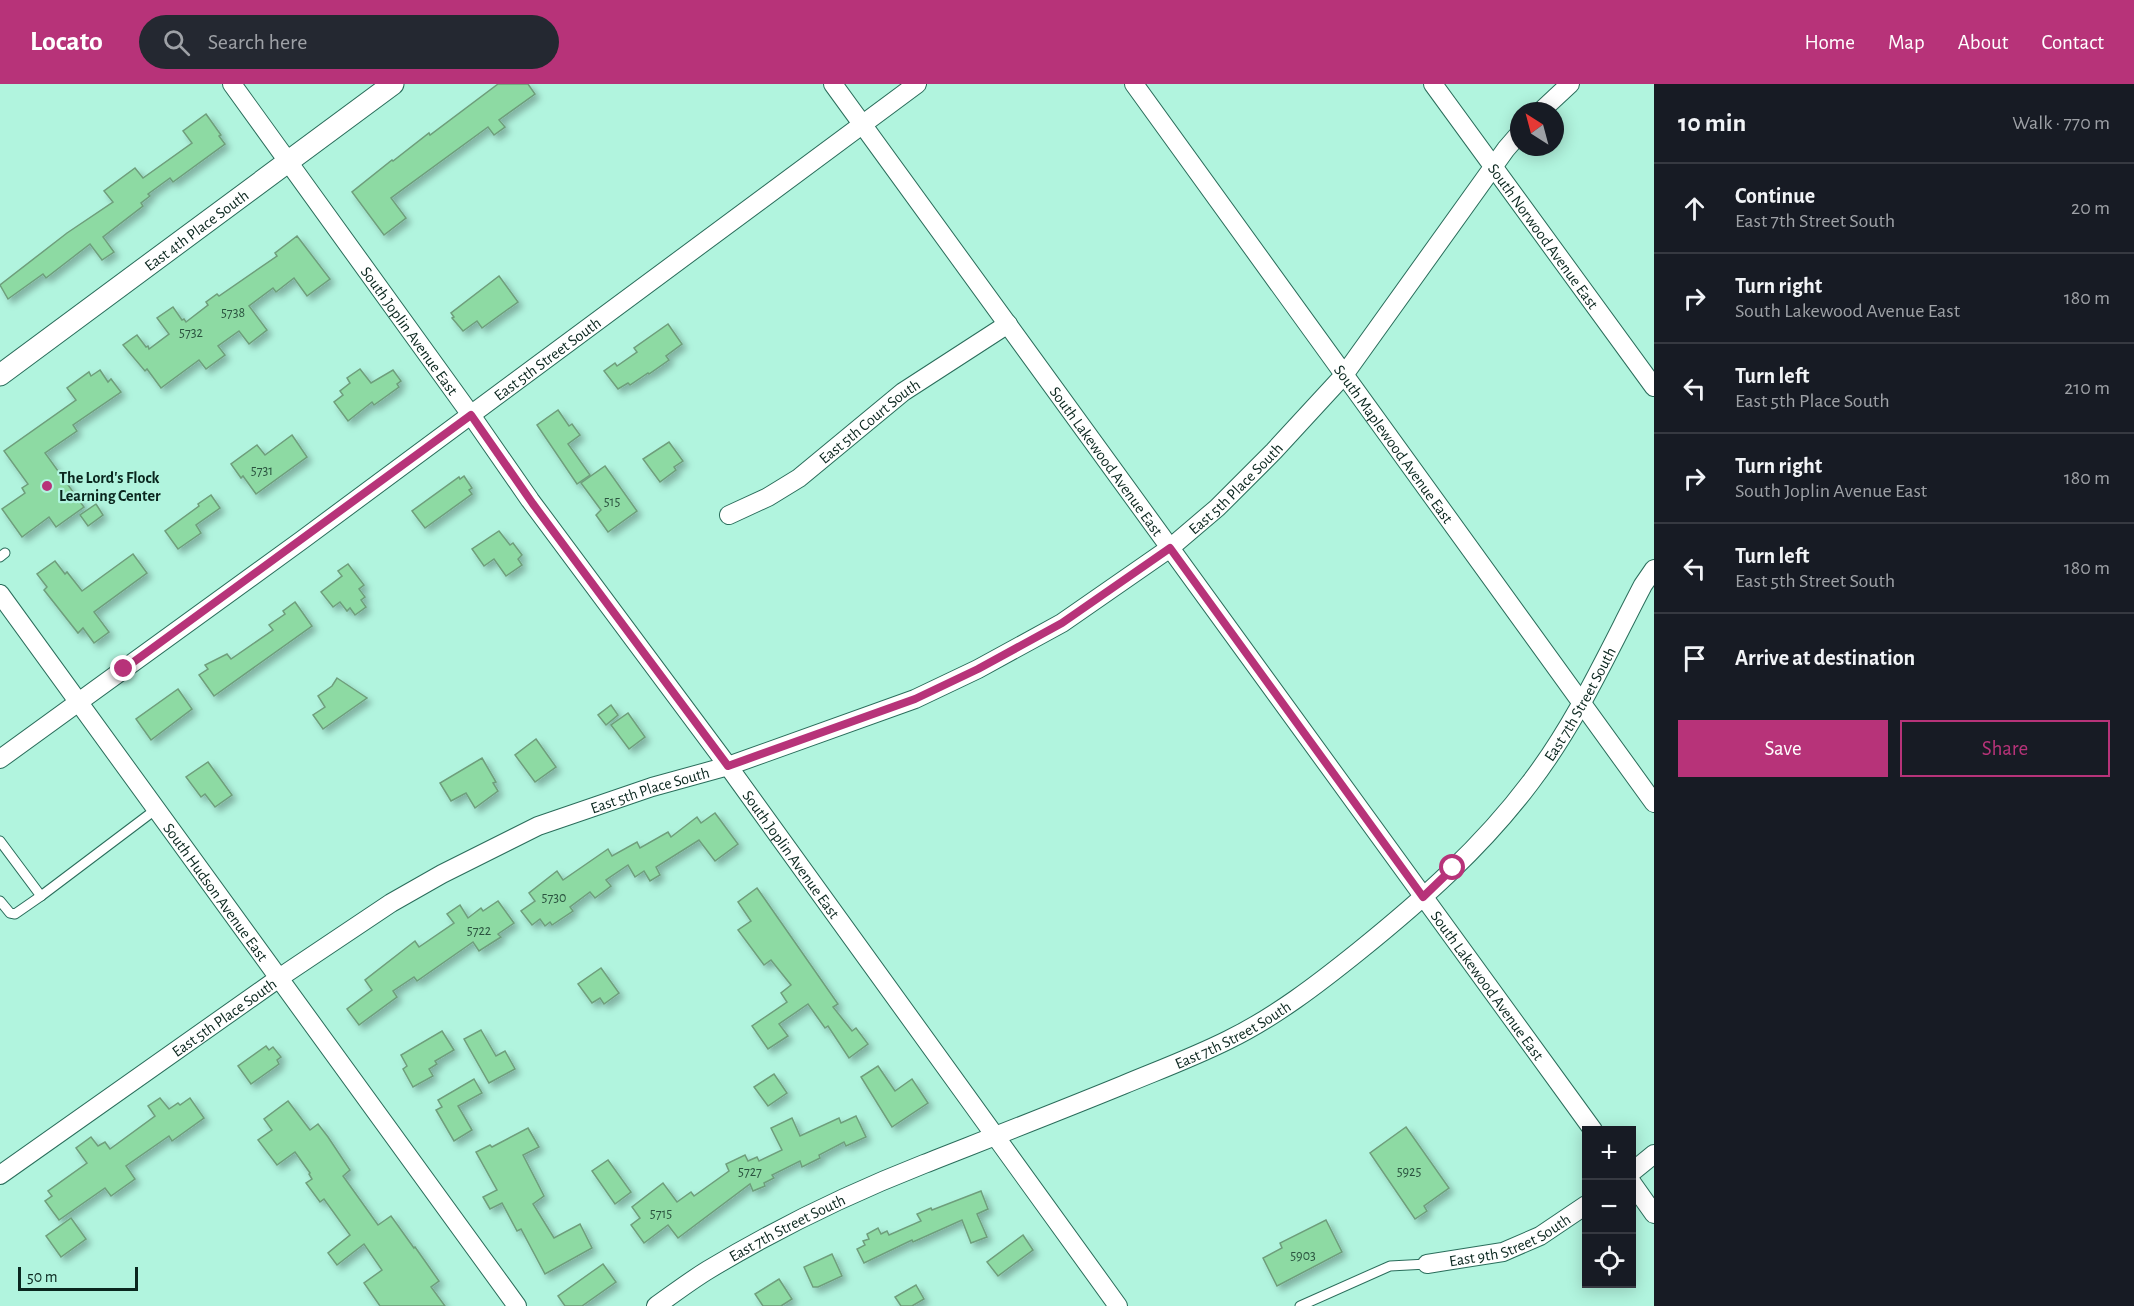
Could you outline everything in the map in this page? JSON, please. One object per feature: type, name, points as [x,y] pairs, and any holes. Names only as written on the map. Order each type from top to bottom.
[{"type":"street","name":"South Joplin Avenue East","points":[[232,84],[533,504],[728,766],[1118,1306]]},
{"type":"street","name":"East 4th Place South","points":[[0,375],[393,84]]},
{"type":"street","name":"South Lakewood Avenue East","points":[[833,84],[1589,1126]]},
{"type":"street","name":"East 5th Street South","points":[[0,759],[471,415],[917,84]]},
{"type":"street","name":"South Maplewood Avenue East","points":[[1134,84],[1654,802]]},
{"type":"street","name":"South Norwood Avenue East","points":[[1433,84],[1654,387]]},
{"type":"street","points":[[1551,102],[1570,84]]},
{"type":"street","name":"East 5th Place South","points":[[0,1175],[279,978],[391,903],[442,874],[538,826],[652,787],[728,766],[915,699],[968,674],[1062,623],[1170,548],[1226,500],[1275,451],[1344,375],[1510,146]]},
{"type":"street","name":"East 5th Court South","points":[[729,515],[800,478],[903,392],[1008,324]]},
{"type":"street","name":"East 7th Street South","points":[[656,1306],[705,1271],[841,1200],[1231,1039],[1311,989],[1423,897],[1488,833],[1531,782],[1581,702],[1643,585],[1654,569]]},
{"type":"street","name":"South Hudson Avenue East","points":[[0,594],[517,1306]]},
{"type":"street","points":[[1636,1169],[1654,1154]]},
{"type":"street","points":[[1636,1189],[1654,1214]]},
{"type":"street","name":"East 9th Street South","points":[[1427,1264],[1503,1252],[1540,1236],[1582,1208]]},
{"type":"lane","points":[[0,901],[10,913],[15,914],[155,810]]},
{"type":"lane","points":[[0,841],[4,853],[41,896]]},
{"type":"lane","points":[[1300,1306],[1390,1266],[1427,1264]]},
{"type":"building","points":[[498,84],[528,84],[535,94],[499,120],[505,127],[494,135],[488,127],[391,198],[406,218],[384,235],[352,192],[392,160],[429,133],[430,135]]},
{"type":"building","points":[[206,114],[225,144],[173,182],[170,178],[148,194],[150,196],[141,203],[143,206],[103,237],[114,252],[102,260],[90,244],[46,278],[43,274],[8,299],[0,285],[67,233],[113,202],[104,191],[135,168],[143,178],[192,143],[183,131]]},
{"type":"building","points":[[297,236],[330,279],[307,296],[294,278],[276,292],[273,288],[249,306],[267,330],[249,344],[239,331],[218,346],[225,355],[206,369],[199,360],[161,388],[147,369],[145,371],[123,345],[137,335],[149,349],[169,334],[157,318],[173,307],[186,322],[208,305],[206,302],[217,294],[219,296],[277,256],[275,253]]},
{"type":"building","points":[[499,276],[518,302],[482,328],[477,321],[463,331],[452,318],[454,317],[451,313]]},
{"type":"building","points":[[668,324],[682,344],[666,356],[669,360],[630,385],[628,383],[618,389],[604,371],[615,363],[617,366],[637,352],[634,348]]},
{"type":"building","points":[[360,369],[371,383],[393,370],[401,381],[397,384],[399,387],[374,405],[372,402],[348,421],[334,402],[343,395],[340,391],[350,383],[347,378]]},
{"type":"building","points":[[100,370],[108,382],[111,379],[121,392],[73,425],[77,431],[45,453],[84,507],[56,527],[49,517],[22,537],[2,509],[25,493],[22,488],[28,484],[4,451],[76,400],[67,388],[89,372],[91,376]]},
{"type":"building","points":[[558,410],[569,426],[572,424],[580,435],[568,444],[590,475],[577,484],[537,425]]},
{"type":"building","points":[[292,435],[307,457],[256,494],[231,464],[257,445],[265,455]]},
{"type":"building","points":[[669,442],[683,461],[674,467],[676,470],[660,482],[643,459]]},
{"type":"building","points":[[605,466],[637,511],[608,532],[596,515],[601,510],[581,483]]},
{"type":"building","points":[[464,476],[472,488],[469,490],[472,494],[425,528],[412,511],[459,477],[460,479]]},
{"type":"building","points":[[211,495],[220,508],[196,525],[201,533],[178,549],[165,531]]},
{"type":"building","points":[[96,504],[103,515],[88,526],[80,515]]},
{"type":"building","points":[[499,531],[510,545],[513,543],[522,555],[518,559],[522,565],[506,576],[494,559],[484,566],[472,549]]},
{"type":"building","points":[[133,554],[147,573],[94,612],[109,632],[94,643],[83,628],[78,633],[44,590],[47,587],[37,574],[55,561],[82,591]]},
{"type":"building","points":[[348,564],[364,585],[359,589],[365,597],[361,600],[366,607],[355,615],[350,608],[347,611],[340,602],[333,607],[321,592],[342,576],[338,571]]},
{"type":"building","points":[[295,602],[312,626],[214,696],[199,675],[208,669],[205,665],[227,654],[231,659],[273,630],[269,625],[285,614],[283,611]]},
{"type":"building","points":[[337,678],[367,698],[323,729],[313,715],[325,707],[318,696],[332,686]]},
{"type":"building","points":[[178,689],[192,709],[151,740],[136,719]]},
{"type":"building","points":[[611,705],[618,715],[606,725],[598,715]]},
{"type":"building","points":[[628,713],[645,737],[629,749],[611,725]]},
{"type":"building","points":[[536,739],[556,767],[535,782],[515,755]]},
{"type":"building","points":[[482,758],[496,782],[493,783],[498,791],[475,808],[466,793],[451,801],[440,783]]},
{"type":"building","points":[[208,762],[232,795],[215,807],[205,794],[201,797],[186,777]]},
{"type":"building","points":[[715,813],[738,844],[715,861],[699,840],[656,867],[660,875],[650,881],[644,871],[635,877],[628,865],[606,880],[611,886],[595,898],[590,892],[570,907],[573,911],[552,925],[550,922],[545,926],[540,919],[532,925],[521,911],[535,901],[529,893],[557,871],[563,880],[608,849],[612,856],[637,842],[640,848],[668,832],[671,837],[697,817],[701,823]]},
{"type":"building","points":[[757,888],[838,1004],[833,1007],[852,1031],[856,1028],[868,1044],[849,1058],[828,1026],[825,1028],[808,1004],[779,1024],[788,1036],[768,1049],[752,1026],[787,1002],[781,993],[791,985],[771,960],[764,965],[738,930],[751,921],[738,902]]},
{"type":"building","points":[[498,901],[514,923],[498,934],[501,937],[479,951],[473,942],[417,981],[414,977],[393,991],[397,997],[359,1025],[347,1009],[372,990],[365,980],[415,941],[419,947],[454,923],[447,914],[460,905],[468,918],[481,908],[483,911]]},
{"type":"building","points":[[601,968],[619,993],[604,1004],[600,998],[592,1003],[578,984]]},
{"type":"building","points":[[481,1030],[496,1056],[505,1051],[515,1069],[489,1083],[464,1039]]},
{"type":"building","points":[[442,1031],[454,1050],[435,1061],[437,1064],[429,1069],[433,1076],[413,1087],[403,1069],[407,1066],[401,1055]]},
{"type":"building","points":[[266,1046],[269,1050],[273,1047],[281,1057],[277,1060],[279,1064],[251,1084],[238,1066]]},
{"type":"building","points":[[878,1066],[895,1091],[912,1079],[928,1103],[892,1127],[861,1077]]},
{"type":"building","points":[[774,1074],[787,1093],[768,1106],[754,1087]]},
{"type":"building","points":[[474,1079],[482,1093],[458,1106],[472,1130],[454,1141],[436,1110],[442,1107],[438,1100]]},
{"type":"building","points":[[160,1098],[169,1109],[190,1098],[204,1118],[172,1141],[169,1136],[126,1166],[135,1179],[111,1196],[105,1188],[59,1220],[45,1201],[52,1196],[48,1191],[87,1163],[76,1148],[91,1137],[98,1146],[105,1142],[110,1149],[155,1116],[148,1106]]},
{"type":"building","points":[[288,1101],[310,1130],[318,1124],[328,1137],[350,1170],[343,1176],[378,1225],[391,1216],[415,1247],[439,1281],[431,1287],[445,1306],[380,1306],[364,1283],[382,1270],[364,1244],[337,1265],[328,1253],[350,1235],[324,1199],[320,1202],[306,1183],[312,1179],[310,1173],[295,1152],[277,1165],[258,1140],[272,1130],[264,1119]]},
{"type":"building","points":[[856,1116],[866,1137],[846,1146],[844,1142],[802,1167],[800,1161],[772,1175],[774,1178],[764,1183],[765,1186],[753,1191],[750,1184],[678,1238],[668,1225],[644,1243],[631,1225],[640,1218],[632,1207],[663,1183],[677,1202],[691,1192],[694,1196],[729,1171],[726,1164],[745,1155],[748,1161],[757,1157],[759,1161],[782,1150],[771,1128],[792,1118],[800,1136],[839,1118],[841,1123]]},
{"type":"building","points":[[1406,1127],[1449,1188],[1424,1206],[1427,1211],[1415,1219],[1370,1153]]},
{"type":"building","points":[[528,1128],[539,1147],[523,1155],[544,1196],[533,1204],[554,1238],[580,1224],[592,1248],[545,1274],[521,1229],[517,1231],[502,1203],[490,1209],[483,1197],[497,1190],[476,1152],[490,1145],[492,1147]]},
{"type":"building","points":[[608,1160],[631,1192],[615,1204],[592,1171]]},
{"type":"building","points":[[981,1191],[988,1209],[977,1214],[987,1237],[971,1243],[962,1220],[864,1263],[857,1249],[865,1245],[863,1241],[869,1239],[867,1234],[878,1228],[881,1234],[887,1231],[889,1235],[921,1221],[917,1214]]},
{"type":"building","points":[[71,1218],[86,1239],[61,1257],[46,1236]]},
{"type":"building","points":[[1326,1220],[1342,1252],[1277,1286],[1263,1258],[1282,1248],[1280,1243]]},
{"type":"building","points":[[1023,1235],[1033,1250],[998,1276],[987,1262]]},
{"type":"building","points":[[832,1254],[842,1276],[813,1287],[804,1267]]},
{"type":"building","points":[[603,1264],[616,1282],[582,1306],[565,1306],[558,1296]]},
{"type":"building","points":[[779,1279],[792,1299],[781,1306],[763,1306],[755,1294]]},
{"type":"building","points":[[916,1285],[924,1299],[912,1306],[901,1306],[895,1297]]},
{"type":"place","name":"The Lord's Flock Learning Center","points":[[47,486]]},
{"type":"route","points":[[124,669],[471,415],[533,504],[728,766],[915,699],[978,669],[1062,623],[1170,548],[1423,897],[1453,868]]}]
